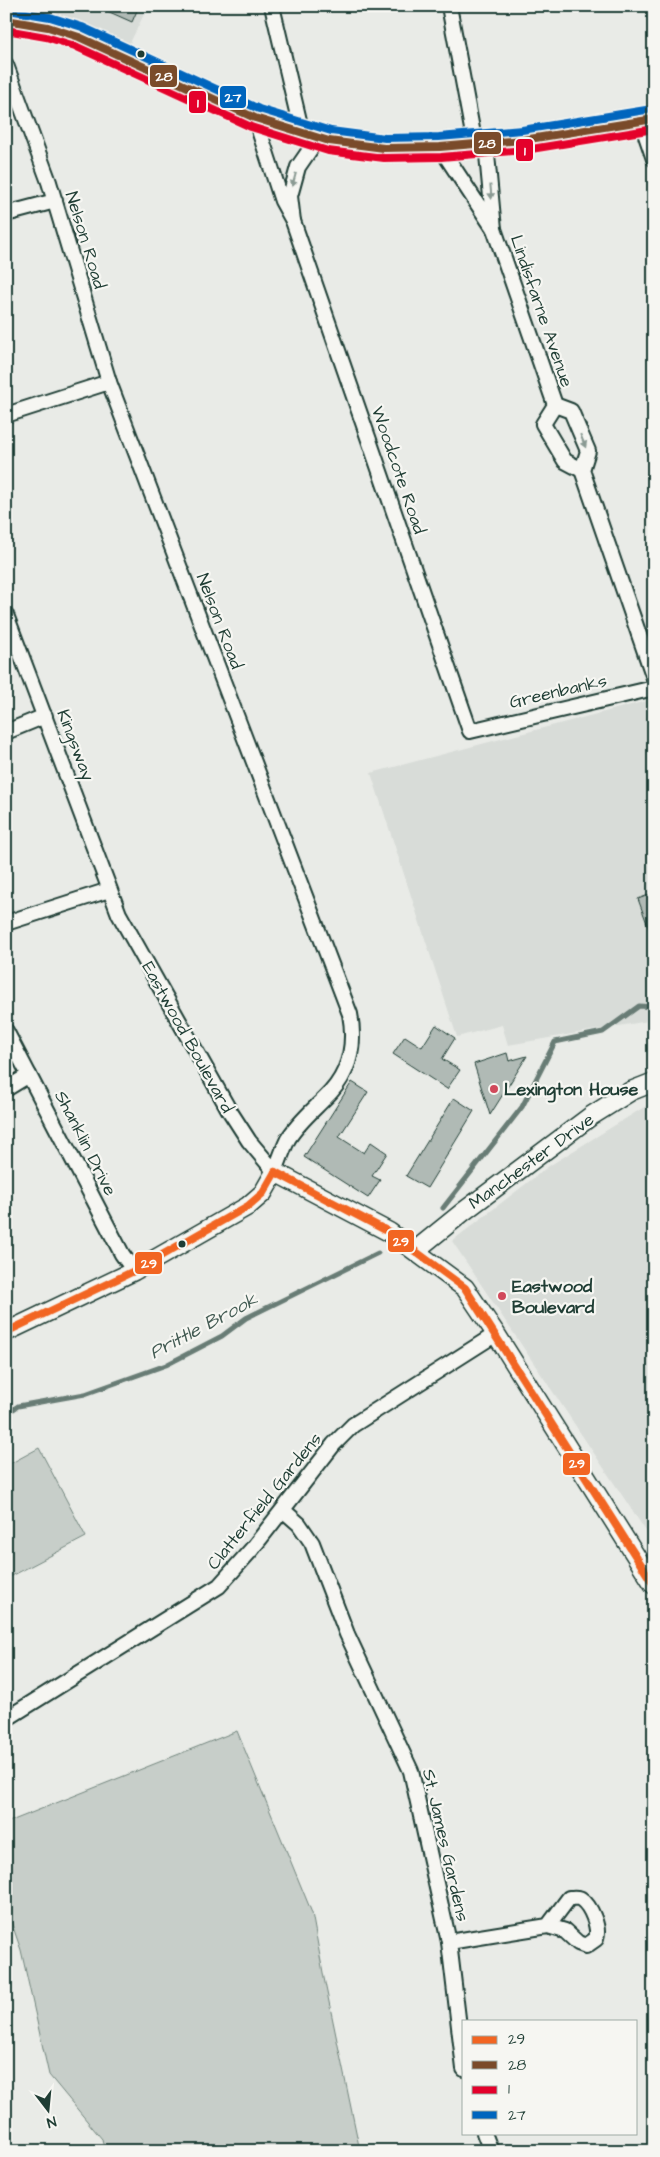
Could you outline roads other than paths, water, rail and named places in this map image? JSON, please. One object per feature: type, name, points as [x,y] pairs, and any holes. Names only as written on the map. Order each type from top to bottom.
[{"type":"main road","points":[[6,20],[48,27],[78,37],[255,118],[310,136],[384,148],[440,147],[523,140],[647,120]]},
{"type":"street","points":[[272,6],[310,136]]},
{"type":"street","name":"Lindisfarne Avenue","points":[[449,6],[481,144],[494,228],[556,405]]},
{"type":"street","name":"Nelson Road","points":[[6,65],[55,201],[109,382],[350,1014],[353,1043],[348,1064],[327,1097],[314,1108],[288,1139],[275,1172]]},
{"type":"street","name":"Woodcote Road","points":[[255,118],[282,201],[293,221],[470,731]]},
{"type":"street","points":[[647,120],[654,159]]},
{"type":"street","name":"Woodcote Road","points":[[293,221],[290,196],[298,167],[310,136]]},
{"type":"street","name":"Lindisfarne Avenue","points":[[440,147],[494,228]]},
{"type":"street","points":[[6,214],[55,201]]},
{"type":"street","points":[[6,416],[109,382]]},
{"type":"street","name":"Lindisfarne Avenue","points":[[556,405],[572,411],[588,451],[582,470],[654,678]]},
{"type":"street","name":"Lindisfarne Avenue","points":[[556,405],[544,424],[565,461],[582,470]]},
{"type":"street","name":"Kingsway","points":[[6,615],[109,890]]},
{"type":"street","name":"Greenbanks","points":[[470,731],[654,688]]},
{"type":"street","points":[[6,732],[45,716]]},
{"type":"street","points":[[6,923],[109,890]]},
{"type":"street","name":"Eastwood Boulevard","points":[[109,890],[119,914],[248,1141],[275,1172],[389,1232],[416,1250],[465,1288],[654,1585]]},
{"type":"street","name":"Shanklin Drive","points":[[6,1031],[122,1254],[134,1271]]},
{"type":"street","points":[[6,1089],[29,1074]]},
{"type":"street","name":"Manchester Drive","points":[[416,1250],[462,1212],[577,1126],[631,1091],[654,1082]]},
{"type":"street","points":[[6,1332],[134,1271],[248,1206],[263,1193],[275,1172]]},
{"type":"street","name":"Clatterfield Gardens","points":[[6,1719],[219,1586],[252,1549],[334,1444],[353,1425],[496,1334]]},
{"type":"street","name":"St. James Gardens","points":[[283,1510],[298,1524],[312,1543],[347,1634],[411,1771],[449,1942],[462,2052]]},
{"type":"street","points":[[449,1942],[548,1926]]},
{"type":"street","points":[[484,2134],[491,2151]]},
{"type":"waterway","name":"Prittle Brook","points":[[443,1208],[522,1107],[555,1042],[603,1032],[639,1006],[654,1007]]},
{"type":"waterway","name":"Prittle Brook","points":[[6,1414],[18,1406],[85,1394],[166,1365],[222,1336],[246,1318],[378,1253]]},
{"type":"place","name":"Lexington House","points":[[494,1089]]},
{"type":"place","name":"Eastwood Boulevard","points":[[502,1296]]}]
